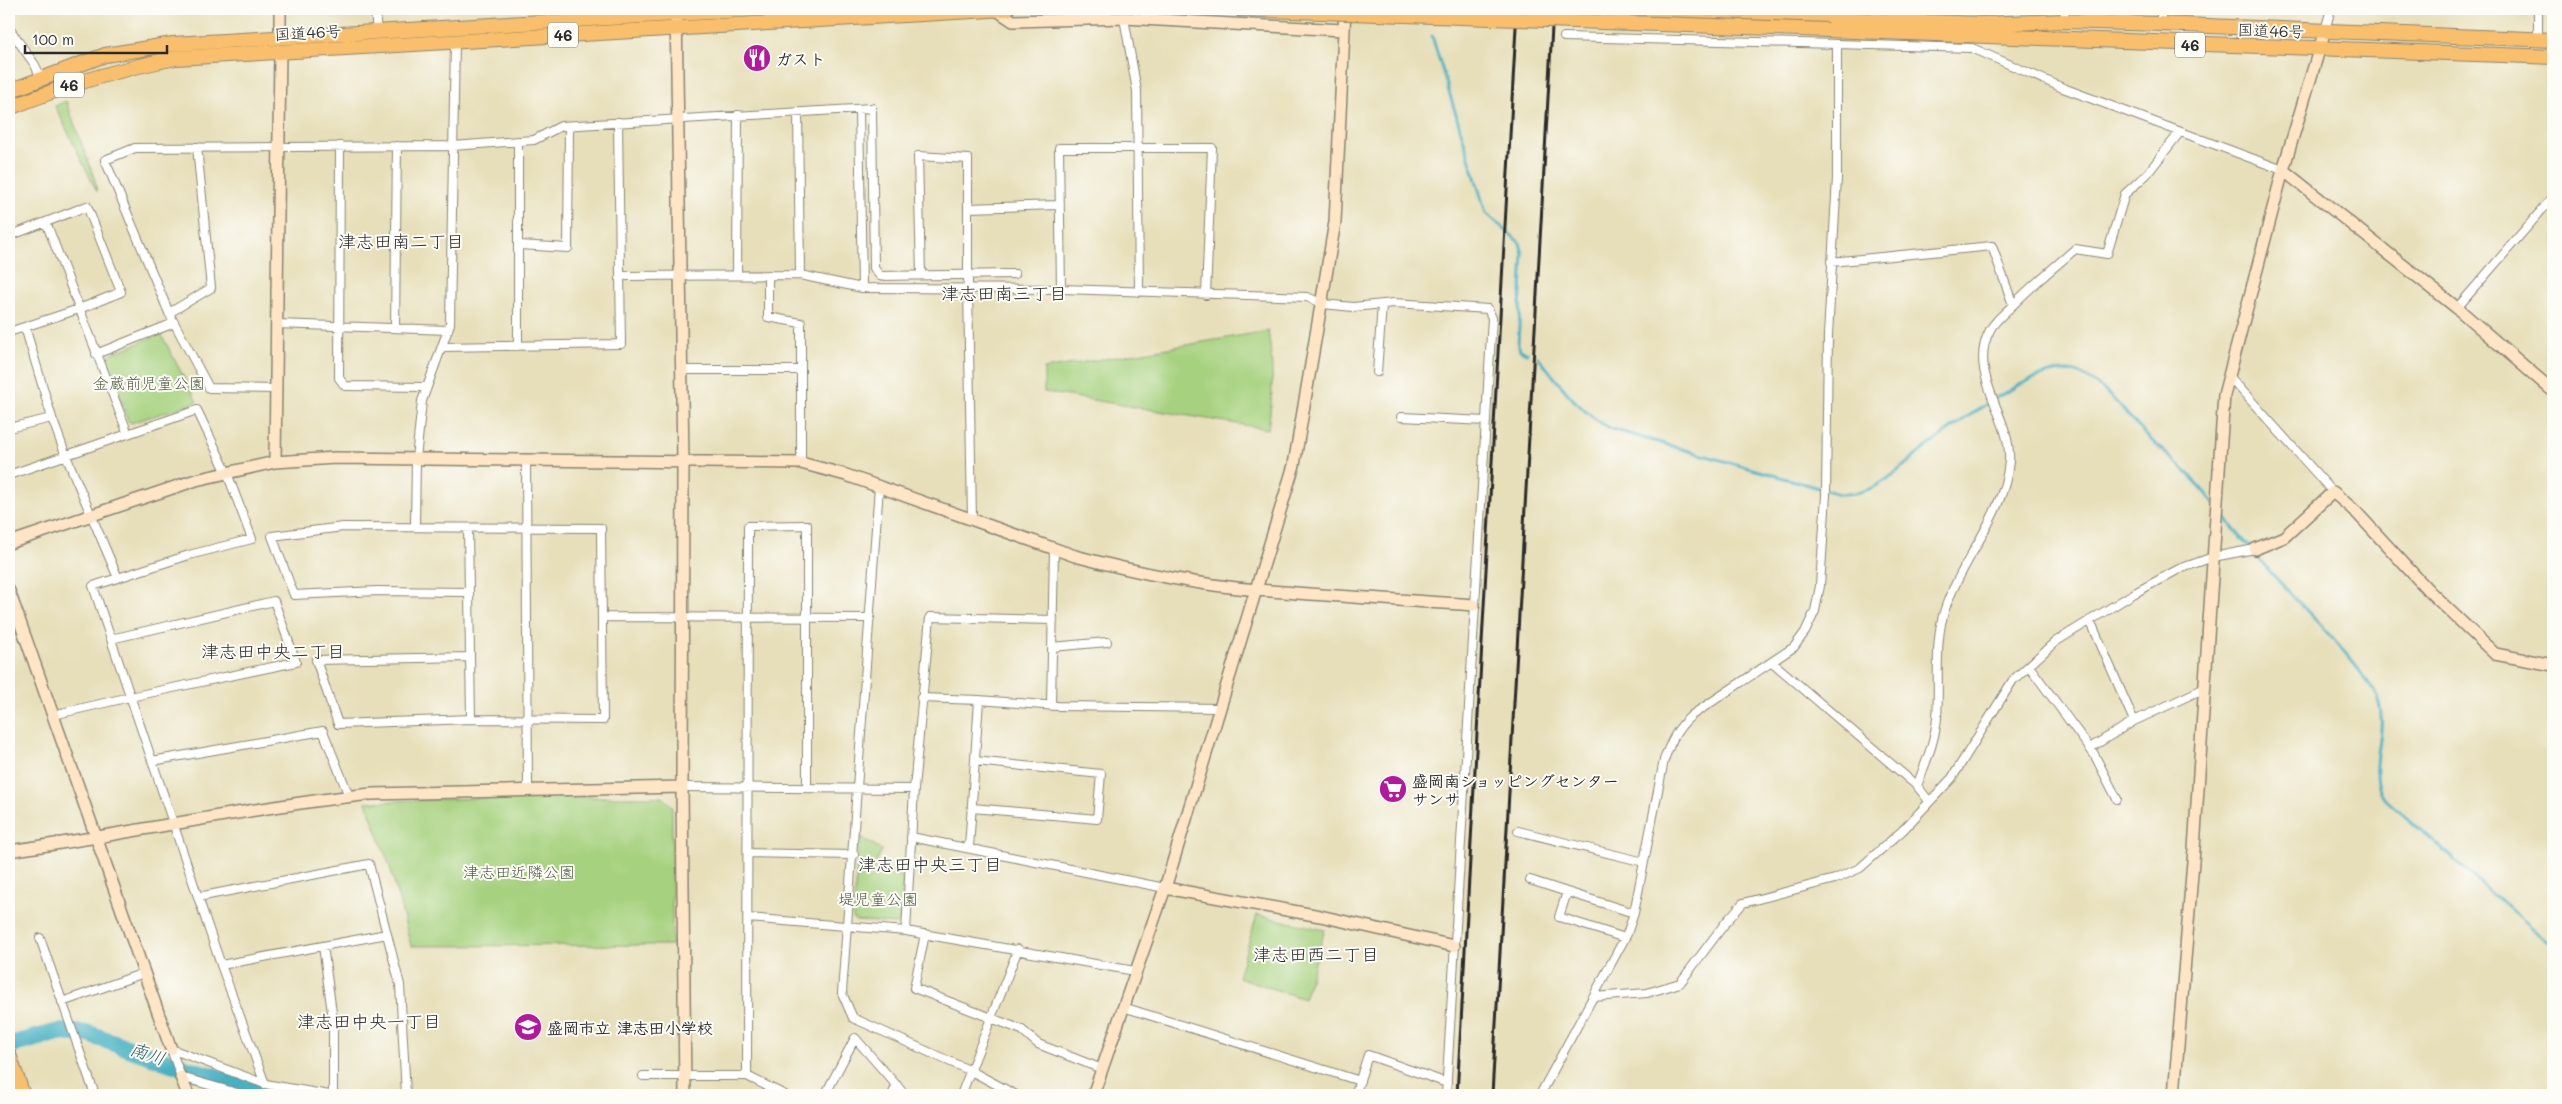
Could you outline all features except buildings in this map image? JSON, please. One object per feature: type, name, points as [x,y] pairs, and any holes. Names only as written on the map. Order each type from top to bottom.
[{"type":"highway","name":"国道46号","points":[[9,108],[76,82],[134,66],[176,58],[280,51],[377,39],[676,11],[759,9]]},
{"type":"highway","name":"国道46号","points":[[9,91],[77,64],[130,49],[280,36],[455,41],[1007,9]]},
{"type":"highway","name":"国道46号","points":[[1237,9],[1828,23],[2065,15],[2160,24],[2553,40]]},
{"type":"highway","name":"国道46号","points":[[1605,9],[1828,23]]},
{"type":"highway","name":"国道46号","points":[[1980,19],[2319,49],[2553,57]]},
{"type":"highway","points":[[9,1055],[23,1095]]},
{"type":"highway","points":[[9,1088],[11,1095]]},
{"type":"street","points":[[280,9],[280,36]]},
{"type":"street","points":[[374,9],[377,39]]},
{"type":"street","points":[[995,9],[1013,21],[1124,18],[1343,30]]},
{"type":"street","points":[[1093,1095],[1165,888],[1294,465],[1323,304],[1335,222],[1344,9]]},
{"type":"street","points":[[1963,9],[1980,19],[1983,48],[1991,54]]},
{"type":"street","points":[[2160,24],[2162,9]]},
{"type":"street","points":[[2174,1095],[2205,688],[2224,395],[2283,170],[2331,9]]},
{"type":"street","points":[[2538,9],[2538,39]]},
{"type":"street","points":[[676,11],[683,461],[682,787],[685,1095]]},
{"type":"street","points":[[1124,18],[1137,91],[1139,292]]},
{"type":"street","points":[[9,28],[35,65],[41,78]]},
{"type":"street","points":[[1564,37],[1972,48],[1991,54],[2063,88],[2283,170],[2457,308],[2553,391]]},
{"type":"street","points":[[415,526],[416,459],[419,419],[425,387],[443,347],[448,330],[455,41]]},
{"type":"street","points":[[1540,1095],[1625,938],[1634,913],[1664,760],[1680,725],[1794,647],[1805,632],[1815,611],[1820,586],[1827,491],[1828,335],[1837,178],[1837,44]]},
{"type":"street","points":[[275,462],[280,51]]},
{"type":"street","points":[[276,389],[210,388],[169,313],[105,160],[135,148],[453,146],[534,140],[561,126],[872,108],[874,268],[880,276],[1015,274]]},
{"type":"street","points":[[859,109],[862,288]]},
{"type":"street","points":[[798,112],[800,275]]},
{"type":"street","points":[[737,274],[738,115]]},
{"type":"street","points":[[443,347],[621,344],[618,122]]},
{"type":"street","points":[[520,245],[568,248],[569,126]]},
{"type":"street","points":[[1917,786],[1932,747],[1937,719],[1940,626],[1946,604],[1974,552],[2001,494],[2009,461],[2007,434],[1985,374],[1985,346],[1990,330],[2013,305],[2075,249],[2107,254],[2125,194],[2147,174],[2180,132]]},
{"type":"street","points":[[518,141],[520,245],[518,346]]},
{"type":"street","points":[[340,146],[339,378],[345,386],[425,387]]},
{"type":"street","points":[[395,328],[397,146]]},
{"type":"street","points":[[1061,289],[1058,148],[1138,146],[1212,148],[1206,295]]},
{"type":"street","points":[[169,313],[211,288],[197,147]]},
{"type":"street","points":[[921,274],[918,156],[968,159],[972,520]]},
{"type":"street","points":[[2457,308],[2553,197]]},
{"type":"street","points":[[9,236],[87,206],[121,292],[79,309],[9,332]]},
{"type":"street","points":[[968,208],[1059,206]]},
{"type":"street","points":[[46,222],[128,434]]},
{"type":"street","points":[[1831,262],[1992,246],[2013,305]]},
{"type":"street","points":[[768,275],[768,317],[801,323],[801,463]]},
{"type":"street","points":[[620,276],[800,275],[862,288],[1061,289],[1307,297],[1323,304],[1354,307],[1394,303],[1488,309],[1492,318],[1446,1095]]},
{"type":"street","points":[[1377,372],[1382,305]]},
{"type":"street","points":[[96,354],[174,323]]},
{"type":"street","points":[[277,324],[448,330]]},
{"type":"street","points":[[25,327],[52,418],[66,456],[118,578]]},
{"type":"street","points":[[681,370],[801,370]]},
{"type":"street","points":[[2229,376],[2333,492],[2357,513],[2429,591],[2495,654],[2553,665]]},
{"type":"street","points":[[9,475],[198,410],[227,473],[252,539],[189,555],[93,586],[221,965],[265,1084]]},
{"type":"street","points":[[1401,416],[1486,421]]},
{"type":"street","points":[[9,428],[52,418]]},
{"type":"street","points":[[9,543],[196,480],[275,462],[335,458],[801,463],[879,487],[1092,561],[1176,578],[1256,590],[1474,604]]},
{"type":"street","points":[[526,460],[528,790]]},
{"type":"street","points":[[879,487],[849,925],[842,993],[853,1018],[971,1071],[1016,1095]]},
{"type":"street","points":[[1593,997],[1647,993],[1680,983],[1726,922],[1743,904],[1835,879],[1860,868],[1904,830],[1952,778],[2013,680],[2055,642],[2179,569],[2213,557],[2253,550],[2284,537],[2333,492]]},
{"type":"street","points":[[747,1076],[748,526],[807,525],[807,788]]},
{"type":"street","points":[[468,592],[377,591],[294,596],[272,536],[343,527],[601,528],[602,720],[528,721],[471,719],[338,724],[316,660],[469,657]]},
{"type":"street","points":[[468,528],[471,719]]},
{"type":"street","points":[[1051,706],[1054,549]]},
{"type":"street","points":[[9,591],[188,1095]]},
{"type":"street","points":[[53,715],[130,696],[296,662],[274,601],[111,639]]},
{"type":"street","points":[[602,617],[870,618]]},
{"type":"street","points":[[906,931],[914,789],[930,617],[1053,620]]},
{"type":"street","points":[[2090,620],[2134,721]]},
{"type":"street","points":[[1052,647],[1107,642]]},
{"type":"street","points":[[1772,662],[1917,786],[1929,801]]},
{"type":"street","points":[[2029,666],[2090,748],[2118,799]]},
{"type":"street","points":[[2090,748],[2134,721],[2205,688]]},
{"type":"street","points":[[921,698],[979,700],[1051,706],[1219,708]]},
{"type":"street","points":[[969,848],[979,700]]},
{"type":"street","points":[[152,760],[323,730],[349,796]]},
{"type":"street","points":[[972,808],[1097,819],[1101,774],[975,760]]},
{"type":"street","points":[[9,851],[349,796],[682,787],[914,789]]},
{"type":"street","points":[[1518,831],[1644,862]]},
{"type":"street","points":[[911,837],[1165,888],[1320,916],[1454,946]]},
{"type":"street","points":[[748,854],[854,855]]},
{"type":"street","points":[[198,897],[369,864],[400,984],[406,1095]]},
{"type":"street","points":[[1530,880],[1634,913]]},
{"type":"street","points":[[1567,892],[1559,917],[1625,938]]},
{"type":"street","points":[[748,918],[906,931],[1135,971]]},
{"type":"street","points":[[221,965],[387,934]]},
{"type":"street","points":[[925,934],[914,988],[1022,1030],[1038,1044],[1102,1069]]},
{"type":"street","points":[[40,938],[95,1095]]},
{"type":"street","points":[[323,946],[333,1020],[332,1095]]},
{"type":"street","points":[[961,1095],[1018,950]]},
{"type":"street","points":[[62,1002],[144,973]]},
{"type":"street","points":[[1123,1007],[1360,1081]]},
{"type":"street","points":[[825,1095],[855,1038],[905,1095]]},
{"type":"street","points":[[171,1049],[265,1084],[329,1095]]},
{"type":"street","points":[[1355,1095],[1368,1056],[1447,1083]]},
{"type":"street","points":[[643,1076],[747,1076],[784,1095]]},
{"type":"street","points":[[181,1077],[244,1095]]},
{"type":"street","points":[[892,1095],[897,1086]]},
{"type":"green space","points":[[66,101],[95,180],[97,192],[55,106]]},
{"type":"green space","points":[[1268,331],[1272,380],[1268,429],[1044,392],[1044,369]]},
{"type":"green space","name":"金蔵前児童公園","points":[[161,334],[197,402],[131,423],[128,421],[106,356]]},
{"type":"green space","name":"津志田近隣公園","points":[[510,797],[663,797],[672,806],[672,945],[411,946],[390,867],[366,802]]},
{"type":"green space","name":"堤児童公園","points":[[859,836],[882,850],[876,862],[903,878],[899,922],[897,924],[855,921],[853,918]]},
{"type":"green space","points":[[1257,915],[1325,930],[1304,999],[1238,977]]},
{"type":"waterway","points":[[1432,36],[1486,213],[1520,243],[1523,254],[1518,344],[1520,350],[1527,353]]},
{"type":"waterway","points":[[1538,357],[1580,407],[1612,429],[1840,494],[1863,491],[1882,482],[1971,414],[2018,386],[2040,376],[2060,371],[2077,373],[2097,384],[2105,391],[2144,433],[2198,484],[2214,503]]},
{"type":"waterway","points":[[2220,512],[2250,548]]},
{"type":"waterway","points":[[2254,553],[2347,655],[2376,694],[2381,715],[2377,774],[2383,797],[2553,947]]},
{"type":"waterway","name":"南川","points":[[17,1043],[59,1032],[89,1034],[188,1069],[276,1095]]},
{"type":"railway","points":[[1457,1095],[1517,9]]},
{"type":"railway","points":[[1492,1095],[1553,9]]},
{"type":"place","name":"ガスト","points":[[757,58]]},
{"type":"place","name":"盛岡南ショッピングセンター サンサ","points":[[1393,789]]},
{"type":"place","name":"盛岡市立 津志田小学校","points":[[528,1027]]},
{"type":"district","name":"津志田南二丁目","points":[[401,241]]},
{"type":"district","name":"津志田南三丁目","points":[[1004,293]]},
{"type":"district","name":"津志田中央二丁目","points":[[273,651]]},
{"type":"district","name":"津志田中央三丁目","points":[[930,864]]},
{"type":"district","name":"津志田西二丁目","points":[[1316,954]]},
{"type":"district","name":"津志田中央一丁目","points":[[369,1021]]}]
